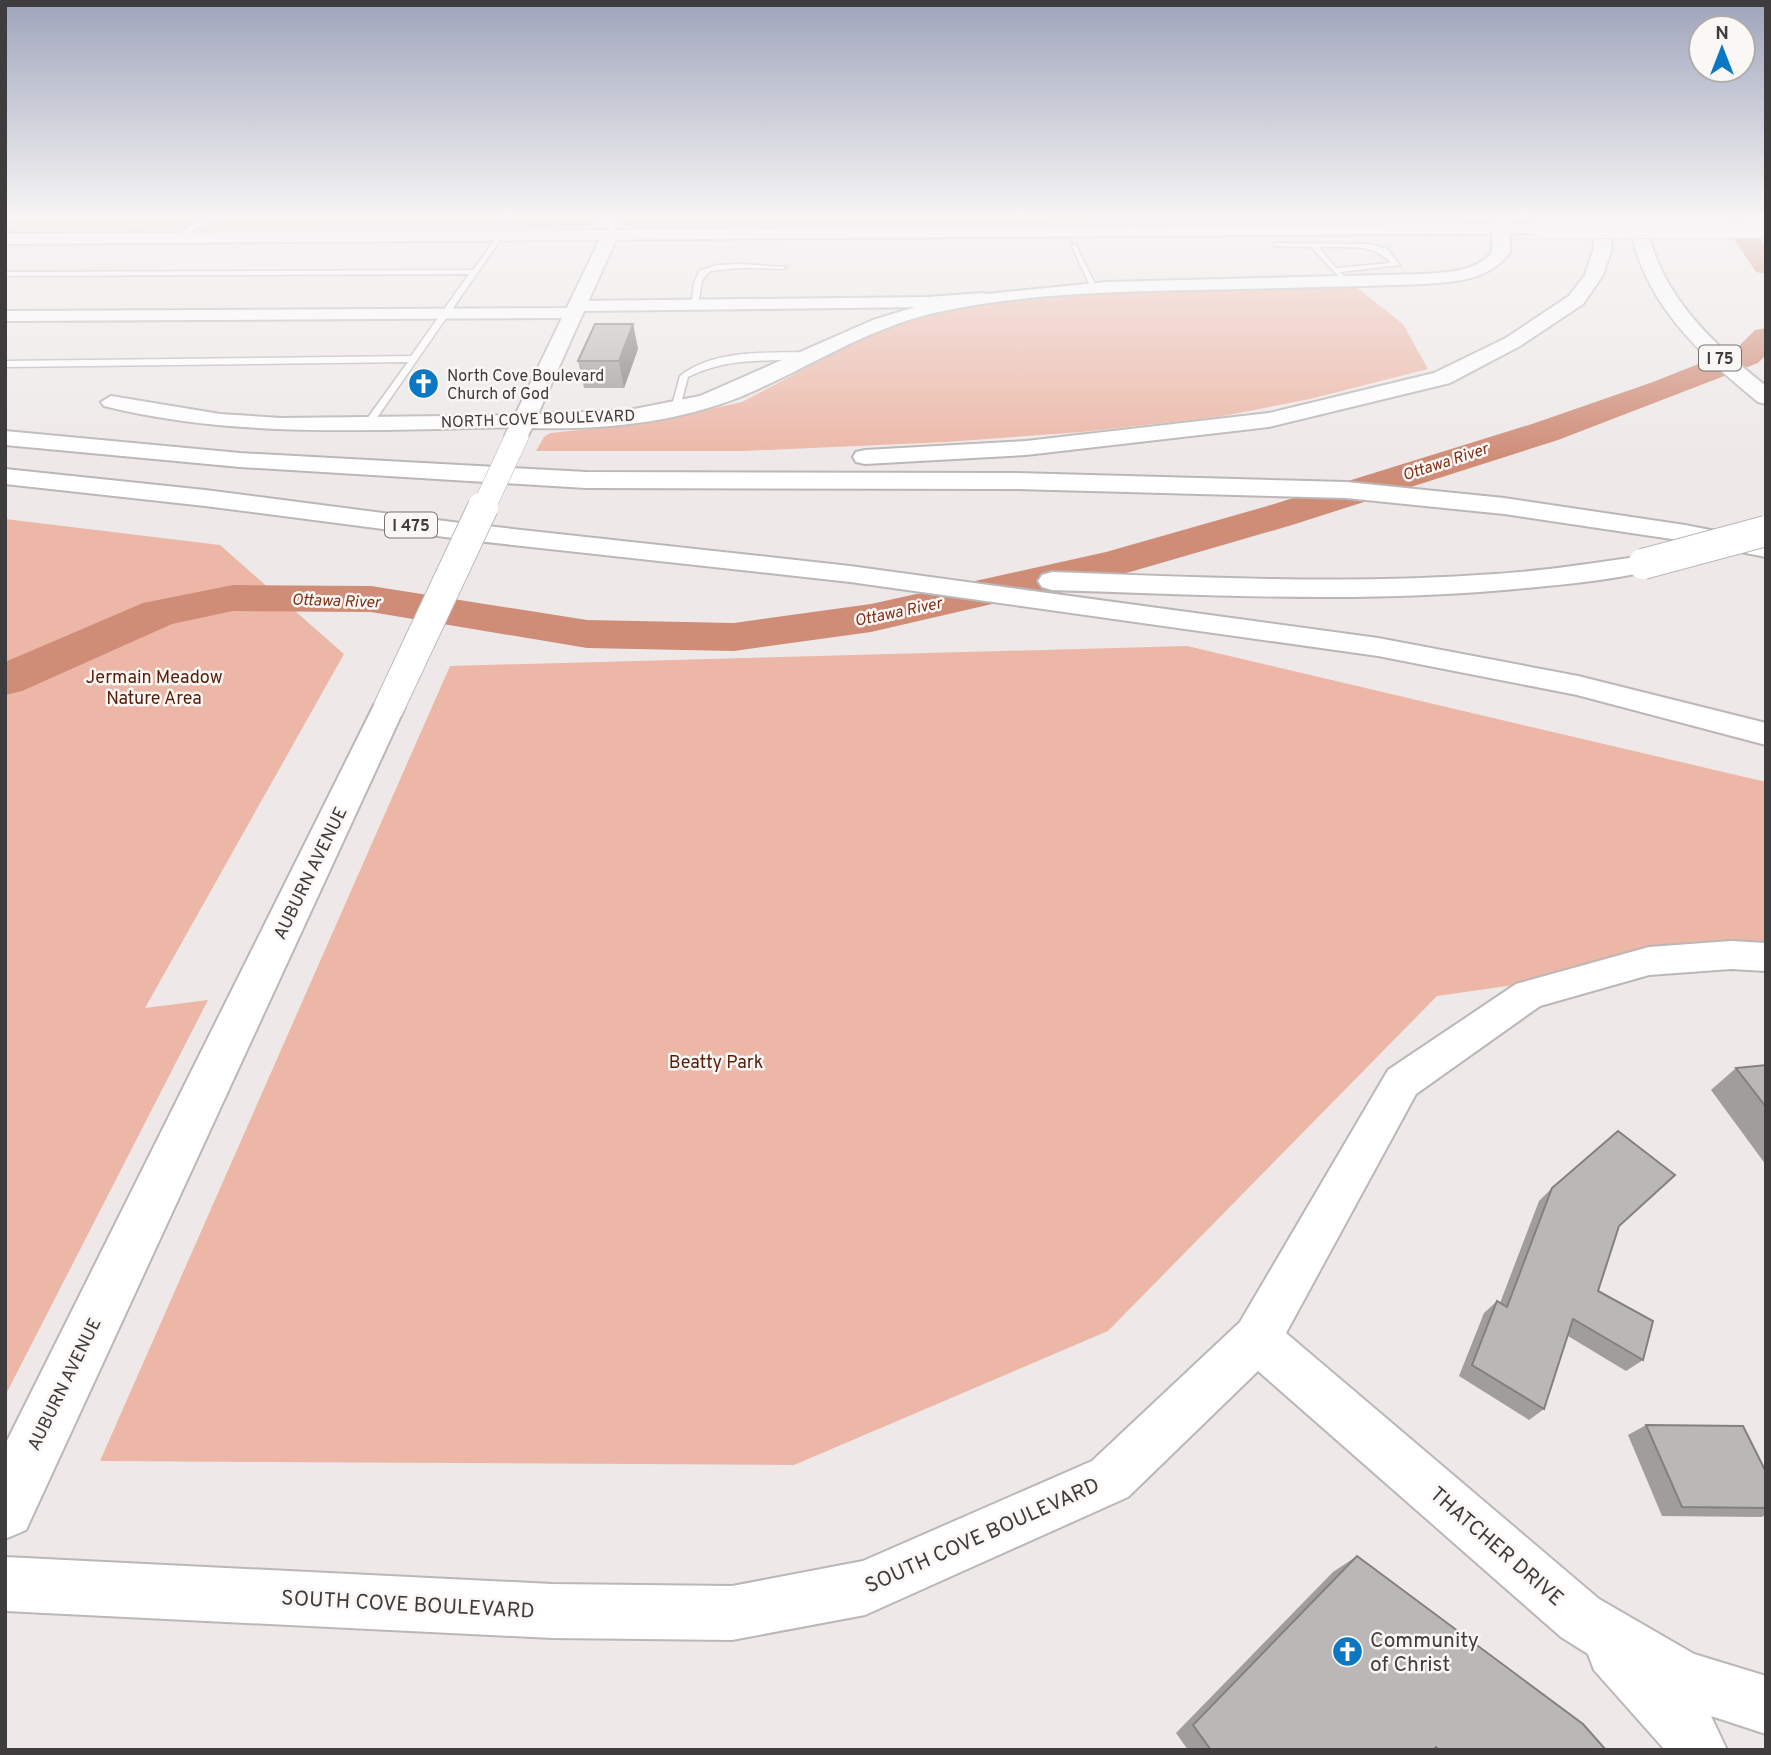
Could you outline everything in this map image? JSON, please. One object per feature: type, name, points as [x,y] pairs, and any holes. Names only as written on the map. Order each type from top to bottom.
[{"type":"main road","name":"AUBURN AVENUE","points":[[5,1509],[389,707],[581,296]]},
{"type":"main road","name":"NORTH COVE BOULEVARD","points":[[520,428],[676,409],[731,392],[857,331],[899,316],[1002,296]]},
{"type":"main road","points":[[240,460],[634,463],[841,458],[1026,448],[1269,420],[1442,377],[1513,342],[1579,296]]},
{"type":"main road","name":"I 75","points":[[1667,296],[1728,367],[1766,397]]},
{"type":"main road","points":[[5,438],[240,460],[586,480],[1154,484],[1346,490],[1504,506],[1685,533],[1766,549]]},
{"type":"main road","name":"I 475","points":[[5,476],[205,498],[468,532],[850,573]]},
{"type":"main road","points":[[850,573],[1340,590],[1436,587],[1531,581],[1643,564],[1766,531]]},
{"type":"main road","points":[[850,573],[1378,647],[1578,685],[1766,734]]},
{"type":"street","points":[[5,316],[446,313],[694,305],[928,302],[989,297]]},
{"type":"street","points":[[822,303],[857,331]]},
{"type":"street","name":"NORTH COVE BOULEVARD","points":[[111,401],[220,420],[281,424],[369,423],[520,428]]},
{"type":"street","name":"SOUTH COVE BOULEVARD","points":[[5,1584],[552,1611],[732,1613],[865,1588],[1110,1479],[1257,1339],[1402,1082],[1529,995],[1649,961],[1731,955],[1766,957]]},
{"type":"street","name":"THATCHER DRIVE","points":[[1257,1339],[1580,1618],[1682,1679],[1766,1705]]},
{"type":"street","points":[[1580,1618],[1634,1671],[1684,1727],[1698,1750]]},
{"type":"lane","points":[[369,423],[458,296]]},
{"type":"lane","points":[[694,305],[696,296]]},
{"type":"lane","points":[[676,409],[684,376],[706,363],[745,356],[808,355]]},
{"type":"lane","points":[[5,364],[413,359]]},
{"type":"green space","points":[[1075,296],[1368,296],[1403,324],[1428,369],[1310,399],[1218,417],[1082,432],[946,442],[743,451],[536,451],[544,437],[550,433],[646,423],[742,402],[880,329],[959,307]]},
{"type":"green space","name":"Jermain Meadow Nature Area","points":[[5,519],[220,545],[344,654],[145,1008],[208,1000],[5,1396]]},
{"type":"green space","name":"Beatty Park","points":[[1187,646],[1766,782],[1766,949],[1437,996],[1108,1331],[794,1465],[100,1461],[450,666]]},
{"type":"building","points":[[595,324],[633,324],[619,361],[578,361]]},
{"type":"building","points":[[1766,1065],[1766,1107],[1736,1068]]},
{"type":"building","points":[[1618,1131],[1675,1175],[1619,1226],[1598,1291],[1653,1321],[1643,1360],[1573,1319],[1544,1409],[1472,1365],[1497,1301],[1507,1307],[1552,1188]]},
{"type":"building","points":[[1646,1425],[1743,1426],[1766,1472],[1766,1508],[1682,1507]]},
{"type":"building","name":"Community of Christ","points":[[1357,1556],[1583,1724],[1606,1750],[1439,1750],[1436,1747],[1434,1750],[1211,1750],[1193,1725]]},
{"type":"waterway","name":"Ottawa River","points":[[5,680],[159,613],[233,598],[371,599],[587,634],[734,637],[871,618],[1115,563],[1278,516],[1545,432],[1665,389],[1747,356],[1766,337]]},
{"type":"place","name":"North Cove Boulevard Church of God","points":[[424,384]]},
{"type":"place","name":"Community of Christ","points":[[1347,1652]]}]
